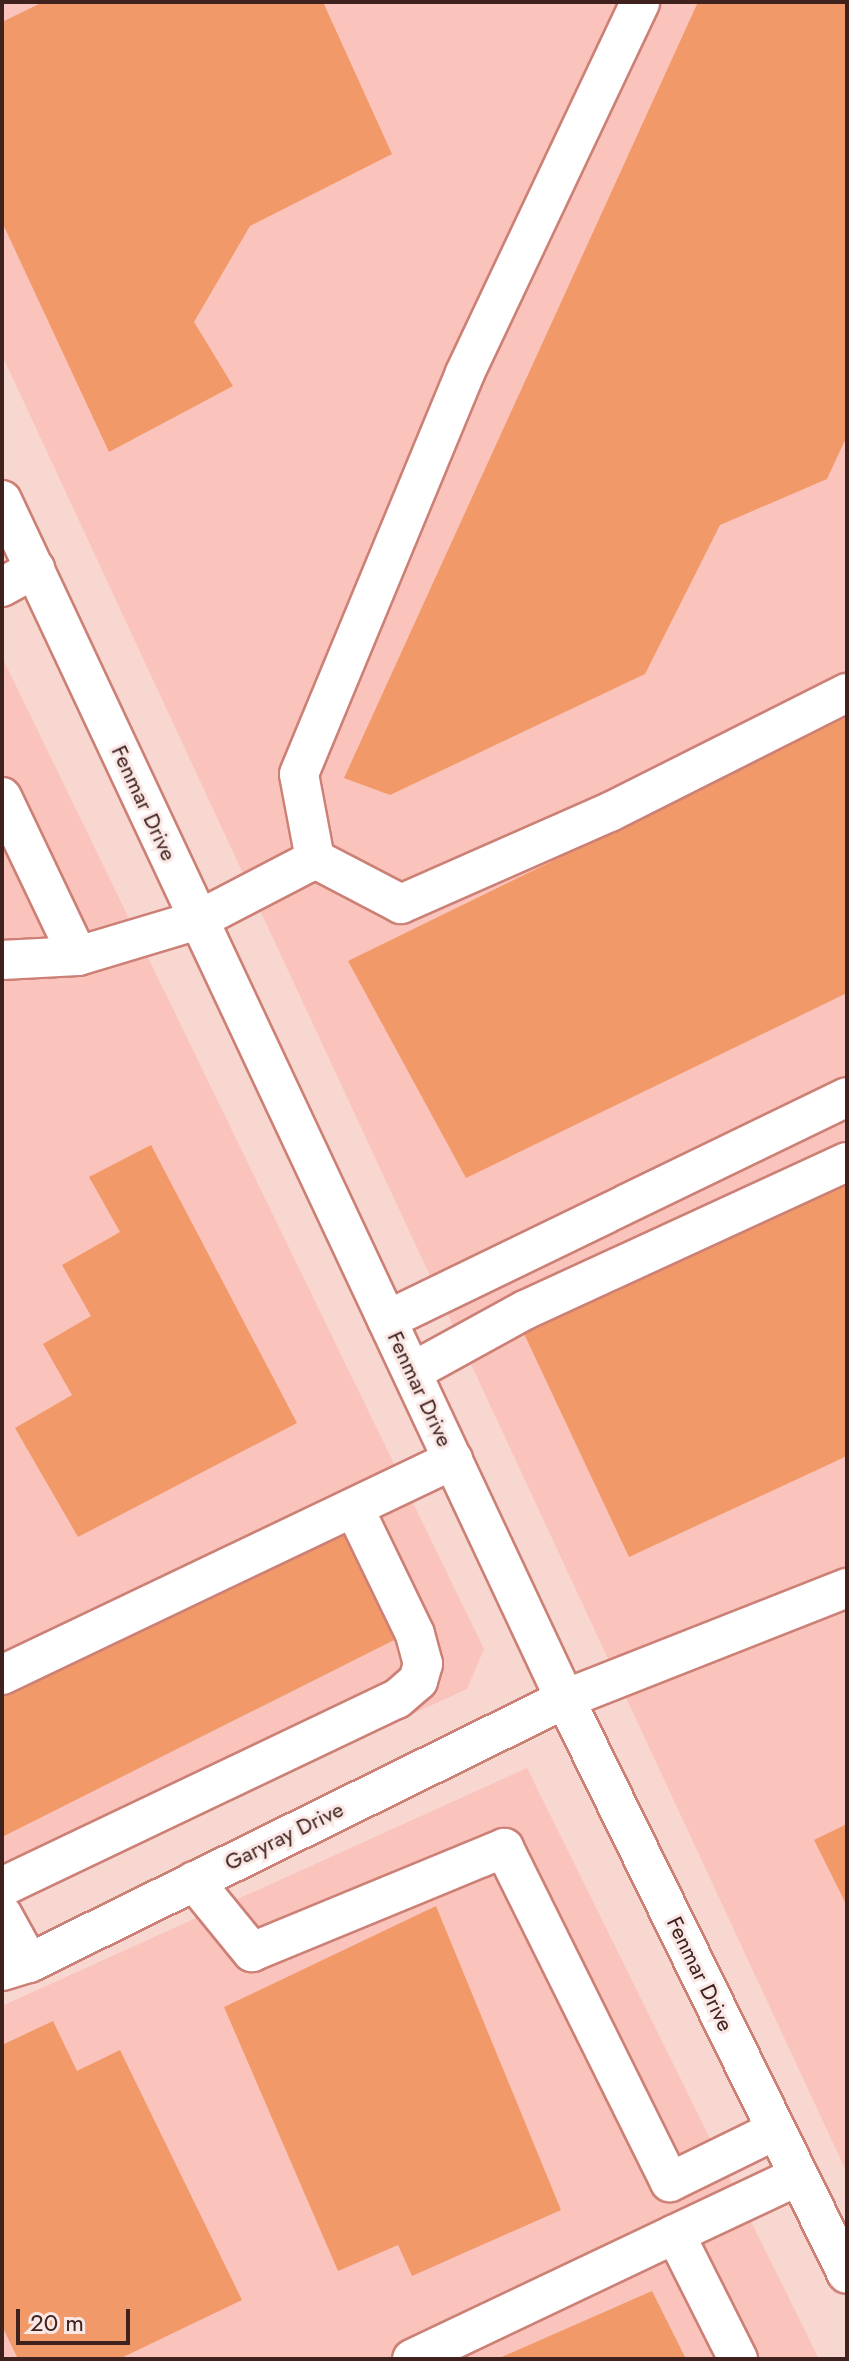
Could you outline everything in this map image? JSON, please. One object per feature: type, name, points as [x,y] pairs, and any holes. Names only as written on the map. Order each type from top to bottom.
[{"type":"street","points":[[315,859],[299,774],[465,373],[640,2]]},
{"type":"street","name":"Fenmar Drive","points":[[2,500],[565,1699],[798,2176],[836,2225],[847,2274]]},
{"type":"street","points":[[2,587],[35,569]]},
{"type":"street","points":[[315,859],[401,904],[610,812],[847,693]]},
{"type":"street","points":[[2,797],[78,956]]},
{"type":"street","points":[[2,960],[78,956],[198,920],[315,859]]},
{"type":"street","points":[[387,1320],[847,1097]]},
{"type":"street","points":[[412,1372],[525,1310],[847,1162]]},
{"type":"street","points":[[2,1675],[453,1460]]},
{"type":"street","points":[[2,1887],[397,1699],[418,1681],[423,1664],[415,1634],[354,1508]]},
{"type":"street","name":"Garyray Drive","points":[[16,1967],[565,1699],[847,1588]]},
{"type":"street","points":[[194,1881],[252,1952],[504,1848],[670,2182],[776,2130]]},
{"type":"street","points":[[2,1914],[16,1967]]},
{"type":"street","points":[[412,2359],[798,2176]]},
{"type":"street","points":[[675,2234],[738,2359]]},
{"type":"shaded area","points":[[2,2],[847,2],[847,2173],[2,355]]},
{"type":"shaded area","points":[[2,657],[484,1649],[467,1689],[2,1902]]},
{"type":"shaded area","points":[[527,1768],[819,2359],[2,2359],[2,2006]]},
{"type":"building","points":[[43,2],[323,2],[392,154],[250,226],[194,322],[233,386],[109,452],[2,222],[2,22]]},
{"type":"building","points":[[698,2],[847,2],[847,436],[827,479],[720,525],[645,674],[390,795],[344,778]]},
{"type":"building","points":[[847,717],[847,993],[466,1178],[348,961]]},
{"type":"building","points":[[151,1145],[297,1423],[78,1537],[15,1428],[72,1395],[43,1344],[91,1316],[62,1265],[120,1232],[89,1177]]},
{"type":"building","points":[[847,1169],[847,1456],[629,1557],[518,1321]]},
{"type":"building","points":[[348,1515],[408,1633],[2,1837],[2,1690]]},
{"type":"building","points":[[847,1824],[847,1906],[814,1840]]},
{"type":"building","points":[[436,1906],[561,2210],[412,2276],[398,2245],[338,2271],[224,2007]]},
{"type":"building","points":[[53,2021],[77,2071],[120,2050],[242,2300],[119,2359],[18,2359],[2,2326],[2,2045]]},
{"type":"building","points":[[652,2291],[686,2359],[497,2359]]}]
